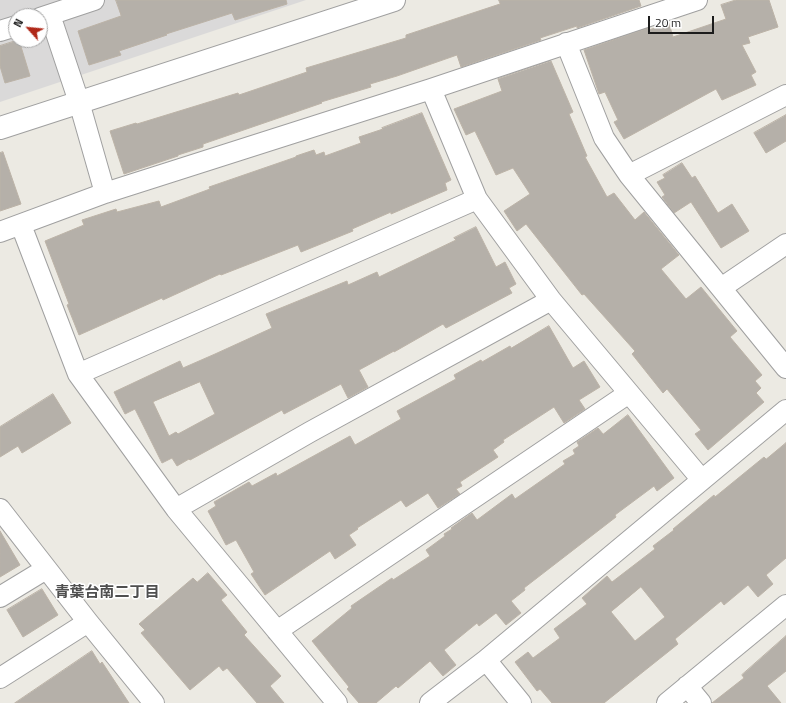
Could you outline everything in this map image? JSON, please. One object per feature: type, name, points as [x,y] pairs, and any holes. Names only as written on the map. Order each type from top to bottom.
[{"type":"street","points":[[48,16],[94,0]]},
{"type":"street","points":[[0,128],[394,0]]},
{"type":"street","points":[[0,232],[105,193],[431,89],[697,0]]},
{"type":"street","points":[[48,24],[79,102],[105,193]]},
{"type":"street","points":[[566,43],[604,138],[629,175],[786,368]]},
{"type":"street","points":[[431,89],[477,199],[551,300],[702,480]]},
{"type":"street","points":[[629,175],[786,95]]},
{"type":"street","points":[[78,374],[477,199]]},
{"type":"street","points":[[21,225],[78,374],[176,509],[337,703]]},
{"type":"street","points":[[721,288],[786,244]]},
{"type":"street","points":[[176,509],[310,432],[551,300]]},
{"type":"street","points":[[277,631],[629,392]]},
{"type":"street","points":[[430,703],[486,660],[786,410]]},
{"type":"street","points":[[0,510],[154,703]]},
{"type":"street","points":[[0,597],[46,569]]},
{"type":"street","points":[[666,703],[786,605]]},
{"type":"street","points":[[0,678],[88,622]]},
{"type":"street","points":[[486,660],[521,703]]},
{"type":"street","points":[[687,686],[700,703]]},
{"type":"shaded area","points":[[0,0],[306,0],[0,102]]},
{"type":"building","points":[[116,0],[286,0],[287,4],[235,20],[232,13],[119,51],[121,55],[89,65],[78,31],[121,16]]},
{"type":"building","points":[[499,0],[639,0],[641,6],[577,28],[577,26],[540,38],[541,40],[461,67],[457,55],[370,84],[371,87],[321,102],[322,103],[203,144],[203,147],[124,174],[110,131],[238,93],[239,95],[307,72],[306,68],[406,38],[406,35],[500,4]]},
{"type":"building","points":[[736,0],[769,0],[778,27],[748,37],[750,43],[742,45],[756,72],[751,75],[756,85],[722,100],[716,89],[624,139],[614,122],[618,120],[605,92],[599,94],[584,50],[648,28],[649,30],[669,23],[673,37],[726,19],[721,5]]},
{"type":"building","points":[[8,43],[8,48],[21,48],[30,76],[5,83],[0,66],[0,46]]},
{"type":"building","points":[[551,61],[573,112],[569,114],[587,156],[585,157],[607,197],[614,193],[635,220],[644,212],[679,255],[661,269],[686,299],[701,287],[737,331],[730,337],[762,375],[755,381],[761,388],[756,393],[764,402],[708,450],[695,434],[701,430],[667,389],[663,393],[632,354],[635,351],[584,294],[582,295],[526,224],[517,231],[504,211],[530,194],[513,168],[496,175],[475,131],[466,135],[454,109],[502,91],[498,79]]},
{"type":"building","points":[[422,113],[451,180],[445,183],[447,190],[391,214],[391,212],[352,229],[353,231],[301,252],[298,245],[221,275],[220,274],[163,300],[162,298],[79,335],[45,241],[84,225],[82,220],[116,209],[117,212],[159,201],[161,207],[210,189],[209,187],[314,150],[316,155],[324,152],[325,156],[361,143],[359,137]]},
{"type":"building","points":[[786,115],[786,141],[766,153],[754,133]]},
{"type":"building","points":[[3,152],[21,204],[0,211],[0,153]]},
{"type":"building","points":[[682,163],[692,178],[695,176],[718,213],[732,204],[749,231],[721,248],[691,202],[674,213],[662,197],[665,195],[657,182],[665,178],[663,175]]},
{"type":"building","points":[[476,227],[496,267],[505,262],[516,284],[509,288],[512,293],[446,328],[443,324],[359,370],[368,387],[348,398],[341,384],[284,414],[282,410],[177,466],[172,458],[162,463],[135,409],[125,414],[114,392],[180,361],[183,368],[272,328],[266,314],[347,281],[348,285],[377,272],[379,277],[456,240],[454,238]],"holes":[[[200,382],[215,414],[178,434],[176,432],[169,436],[153,402]]]},
{"type":"building","points":[[549,326],[573,368],[584,361],[600,387],[579,400],[585,409],[564,423],[554,407],[503,440],[504,442],[493,450],[498,457],[460,482],[462,486],[456,489],[460,494],[438,508],[428,493],[406,507],[401,500],[357,528],[358,529],[349,535],[356,545],[335,559],[330,551],[265,595],[251,574],[254,572],[236,540],[226,545],[208,511],[216,506],[214,502],[249,482],[252,486],[276,473],[277,476],[350,436],[355,445],[401,419],[397,411],[456,379],[454,375],[481,360],[482,362],[510,346],[511,348]]},
{"type":"building","points":[[53,394],[71,423],[22,453],[18,446],[0,457],[0,427]]},
{"type":"building","points":[[628,415],[674,478],[657,491],[654,486],[615,515],[616,517],[524,588],[525,590],[511,601],[521,613],[506,625],[496,613],[479,626],[477,623],[444,650],[456,665],[443,676],[430,661],[398,688],[396,686],[376,703],[359,703],[347,689],[349,687],[312,641],[352,608],[351,606],[392,578],[393,580],[430,556],[426,550],[445,536],[444,534],[452,529],[451,528],[472,513],[477,520],[512,494],[515,499],[565,464],[563,461],[575,454],[573,450],[579,446],[577,442],[598,428],[603,434]]},
{"type":"building","points":[[786,443],[786,558],[766,575],[773,584],[758,597],[748,585],[724,605],[721,601],[675,639],[678,644],[604,703],[552,703],[540,689],[537,691],[515,662],[528,652],[533,658],[560,638],[554,629],[587,604],[582,598],[607,576],[612,582],[655,549],[653,546],[714,495],[715,497],[764,457],[766,459]],"holes":[[[641,587],[665,617],[635,641],[611,612]]]},
{"type":"building","points":[[0,531],[20,565],[0,577]]},
{"type":"building","points":[[208,573],[227,595],[221,600],[247,632],[244,635],[281,676],[270,686],[284,703],[257,703],[227,668],[223,671],[219,666],[190,690],[141,633],[145,630],[139,624],[193,578],[197,582]]},
{"type":"building","points":[[42,589],[58,615],[23,637],[7,610]]},
{"type":"building","points":[[786,636],[786,671],[767,686],[781,703],[712,703],[744,678],[742,675]]},
{"type":"building","points":[[92,651],[100,664],[102,662],[129,703],[15,703]]},
{"type":"district","name":"青葉台南二丁目","points":[[107,593]]}]
